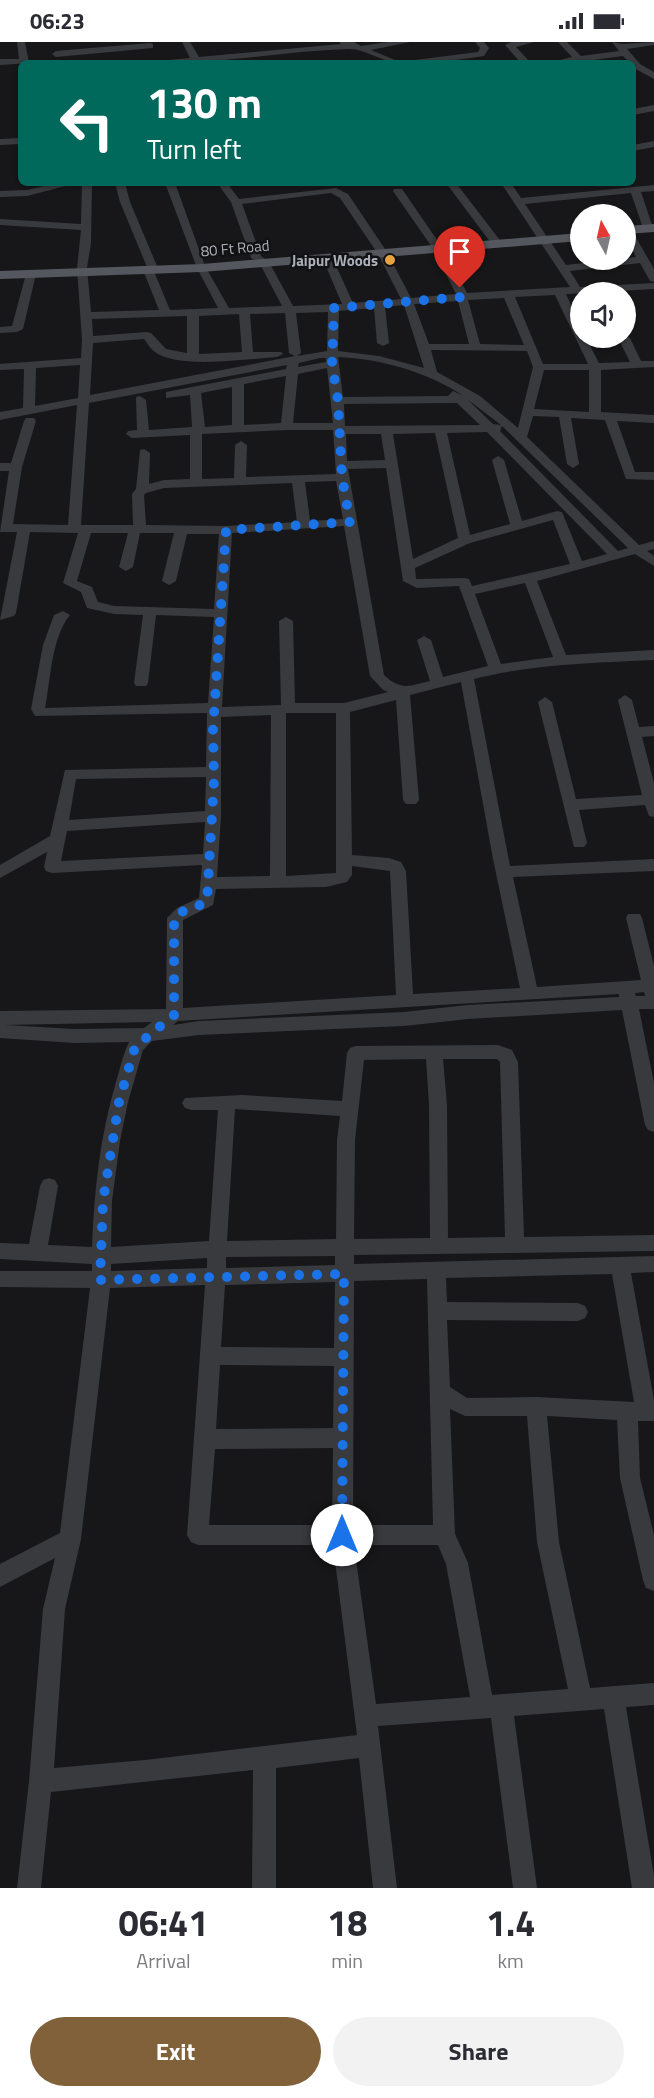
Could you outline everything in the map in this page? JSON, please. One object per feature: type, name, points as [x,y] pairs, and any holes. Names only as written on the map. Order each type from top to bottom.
[{"type":"main road","points":[[636,231],[652,229]]},
{"type":"main road","name":"80 Ft Road","points":[[438,248],[570,236]]},
{"type":"main road","name":"80 Ft Road","points":[[0,270],[201,266],[541,238]]},
{"type":"main road","name":"80 Ft Road","points":[[260,260],[327,257],[381,251]]},
{"type":"main road","name":"80 Ft Road","points":[[0,275],[82,270]]},
{"type":"street","points":[[21,42],[24,60]]},
{"type":"street","points":[[53,42],[57,59],[150,47]]},
{"type":"street","points":[[186,42],[196,60]]},
{"type":"street","points":[[239,59],[281,51],[323,51],[348,43],[365,46],[406,42]]},
{"type":"street","points":[[438,60],[481,54],[485,48],[479,42]]},
{"type":"street","points":[[523,60],[509,45],[530,42]]},
{"type":"street","points":[[562,42],[583,60],[621,48],[654,42]]},
{"type":"street","points":[[365,46],[391,60]]},
{"type":"street","points":[[621,48],[631,60]]},
{"type":"street","points":[[281,51],[285,60]]},
{"type":"street","points":[[0,62],[18,62]]},
{"type":"street","points":[[636,66],[654,76]]},
{"type":"street","points":[[636,110],[654,108]]},
{"type":"street","points":[[0,142],[18,141]]},
{"type":"street","points":[[636,147],[654,144]]},
{"type":"street","points":[[0,222],[26,203],[65,186]]},
{"type":"street","points":[[87,186],[86,243],[82,270],[88,340],[80,529],[70,584],[87,590],[92,605],[98,608],[221,613]]},
{"type":"street","points":[[121,186],[166,313]]},
{"type":"street","points":[[171,186],[201,266],[225,311]]},
{"type":"street","points":[[224,186],[236,202],[260,260],[290,309],[294,356],[287,426]]},
{"type":"street","points":[[453,186],[495,241]]},
{"type":"street","points":[[508,186],[571,282]]},
{"type":"street","points":[[565,186],[571,196]]},
{"type":"street","points":[[519,201],[636,187],[654,188]]},
{"type":"street","points":[[636,187],[654,201]]},
{"type":"street","points":[[636,187],[652,229]]},
{"type":"street","points":[[236,202],[332,190],[344,196],[381,251],[410,302],[431,372]]},
{"type":"street","points":[[398,191],[438,248],[460,288],[475,347]]},
{"type":"street","points":[[0,194],[85,227]]},
{"type":"street","points":[[636,247],[654,279]]},
{"type":"street","points":[[327,257],[348,305]]},
{"type":"street","points":[[562,269],[643,259]]},
{"type":"street","points":[[0,330],[17,329],[31,274]]},
{"type":"street","points":[[636,288],[654,286]]},
{"type":"street","points":[[87,316],[334,308],[348,305],[570,290]]},
{"type":"street","points":[[559,291],[570,314]]},
{"type":"street","points":[[508,294],[539,367],[521,438]]},
{"type":"street","points":[[380,304],[383,343]]},
{"type":"street","points":[[334,308],[332,359],[338,401],[342,471],[377,676],[388,687],[403,692]]},
{"type":"street","points":[[244,310],[248,355]]},
{"type":"street","points":[[193,313],[193,356]]},
{"type":"street","points":[[142,314],[147,335],[164,352],[193,356],[248,355],[332,359],[398,372],[436,384],[460,399],[616,556]]},
{"type":"street","points":[[88,340],[147,335]]},
{"type":"street","points":[[425,347],[532,348]]},
{"type":"street","points":[[586,348],[595,367],[595,415]]},
{"type":"street","points":[[629,348],[637,365]]},
{"type":"street","points":[[84,405],[140,400],[291,372],[332,359],[360,355],[431,372],[459,386],[491,409],[636,549],[654,562]]},
{"type":"street","points":[[0,416],[29,415],[84,405],[294,356]]},
{"type":"street","points":[[0,367],[87,361]]},
{"type":"street","points":[[539,367],[654,364]]},
{"type":"street","points":[[30,365],[29,415],[3,528],[226,530],[350,522]]},
{"type":"street","points":[[238,382],[238,428]]},
{"type":"street","points":[[195,390],[196,482]]},
{"type":"street","points":[[338,401],[460,399]]},
{"type":"street","points":[[140,400],[137,434],[287,426],[386,430],[440,428],[492,430],[508,424]]},
{"type":"street","points":[[527,412],[654,419]]},
{"type":"street","points":[[564,414],[573,465]]},
{"type":"street","points":[[0,426],[29,415]]},
{"type":"street","points":[[610,417],[630,476],[654,476]]},
{"type":"street","points":[[440,428],[465,540]]},
{"type":"street","points":[[386,430],[409,578],[413,583],[461,582],[466,584],[496,669]]},
{"type":"street","points":[[240,480],[241,445]]},
{"type":"street","points":[[142,490],[144,453]]},
{"type":"street","points":[[498,460],[518,525]]},
{"type":"street","points":[[126,567],[137,529],[138,494],[142,490],[164,484],[298,478],[392,464]]},
{"type":"street","points":[[0,467],[16,467]]},
{"type":"street","points":[[298,478],[304,525]]},
{"type":"street","points":[[550,517],[559,497]]},
{"type":"street","points":[[408,566],[465,540],[557,515],[577,566]]},
{"type":"street","points":[[0,616],[9,613],[24,528]]},
{"type":"street","points":[[169,581],[181,530]]},
{"type":"street","points":[[174,1015],[174,918],[182,910],[202,905],[207,901],[209,883],[213,816],[213,730],[226,530]]},
{"type":"street","points":[[468,591],[530,579],[654,545]]},
{"type":"street","points":[[530,579],[561,660]]},
{"type":"street","points":[[141,683],[150,611]]},
{"type":"street","points":[[63,615],[59,618],[50,645],[38,709],[40,713],[343,708],[379,701],[403,692],[496,669],[561,660],[654,655]]},
{"type":"street","points":[[278,882],[286,621]]},
{"type":"street","points":[[424,640],[438,684]]},
{"type":"street","points":[[467,677],[530,994]]},
{"type":"street","points":[[403,692],[411,800]]},
{"type":"street","points":[[570,805],[653,803],[625,700]]},
{"type":"street","points":[[545,702],[579,843]]},
{"type":"street","points":[[209,883],[326,881],[341,878],[344,875],[343,708]]},
{"type":"street","points":[[634,732],[654,731]]},
{"type":"street","points":[[210,859],[52,867],[70,774],[213,772]]},
{"type":"street","points":[[0,872],[58,839],[213,816]]},
{"type":"street","points":[[0,885],[58,839]]},
{"type":"street","points":[[345,860],[388,864],[395,866],[398,871],[405,1001]]},
{"type":"street","points":[[504,872],[654,865]]},
{"type":"street","points":[[0,1018],[174,1015],[530,994],[627,996],[654,1003],[652,985],[634,918]]},
{"type":"street","points":[[0,1031],[75,1036],[147,1035],[199,1028],[404,1019],[627,996],[652,985]]},
{"type":"street","points":[[627,996],[654,1125]]},
{"type":"street","points":[[29,1888],[41,1781],[54,1609],[70,1539],[100,1280],[103,1201],[119,1102],[135,1047],[174,1015]]},
{"type":"street","points":[[434,1051],[438,1106],[439,1246]]},
{"type":"street","points":[[385,1888],[366,1716],[342,1535],[346,1140],[356,1053],[434,1051],[506,1054],[509,1062],[515,1245]]},
{"type":"street","points":[[191,1103],[227,1102],[349,1109]]},
{"type":"street","points":[[227,1102],[212,1356],[198,1535],[444,1535]]},
{"type":"street","points":[[37,1253],[49,1186]]},
{"type":"street","points":[[0,1251],[100,1256],[219,1250],[654,1243]]},
{"type":"street","points":[[0,1279],[100,1280],[654,1264]]},
{"type":"street","points":[[620,1265],[642,1412],[630,1478],[654,1580]]},
{"type":"street","points":[[436,1271],[444,1535],[457,1563],[492,1707],[525,1888]]},
{"type":"street","points":[[436,1311],[578,1312]]},
{"type":"street","points":[[212,1356],[344,1357]]},
{"type":"street","points":[[438,1391],[465,1407],[536,1406],[642,1412]]},
{"type":"street","points":[[536,1406],[548,1542],[581,1698]]},
{"type":"street","points":[[206,1439],[342,1438]]},
{"type":"street","points":[[0,1576],[70,1539]]},
{"type":"street","points":[[366,1716],[654,1694]]},
{"type":"street","points":[[613,1696],[644,1888]]},
{"type":"street","points":[[41,1781],[145,1772],[369,1745]]},
{"type":"street","points":[[264,1888],[265,1758]]},
{"type":"place","name":"Jaipur Woods","points":[[390,260]]},
{"type":"route","points":[[342,1535],[344,1274],[100,1280],[103,1201],[119,1102],[135,1047],[174,1015],[174,918],[182,910],[202,905],[207,901],[213,816],[213,730],[226,530],[350,522],[342,477],[338,401],[332,364],[334,308],[462,297],[460,288]]}]
